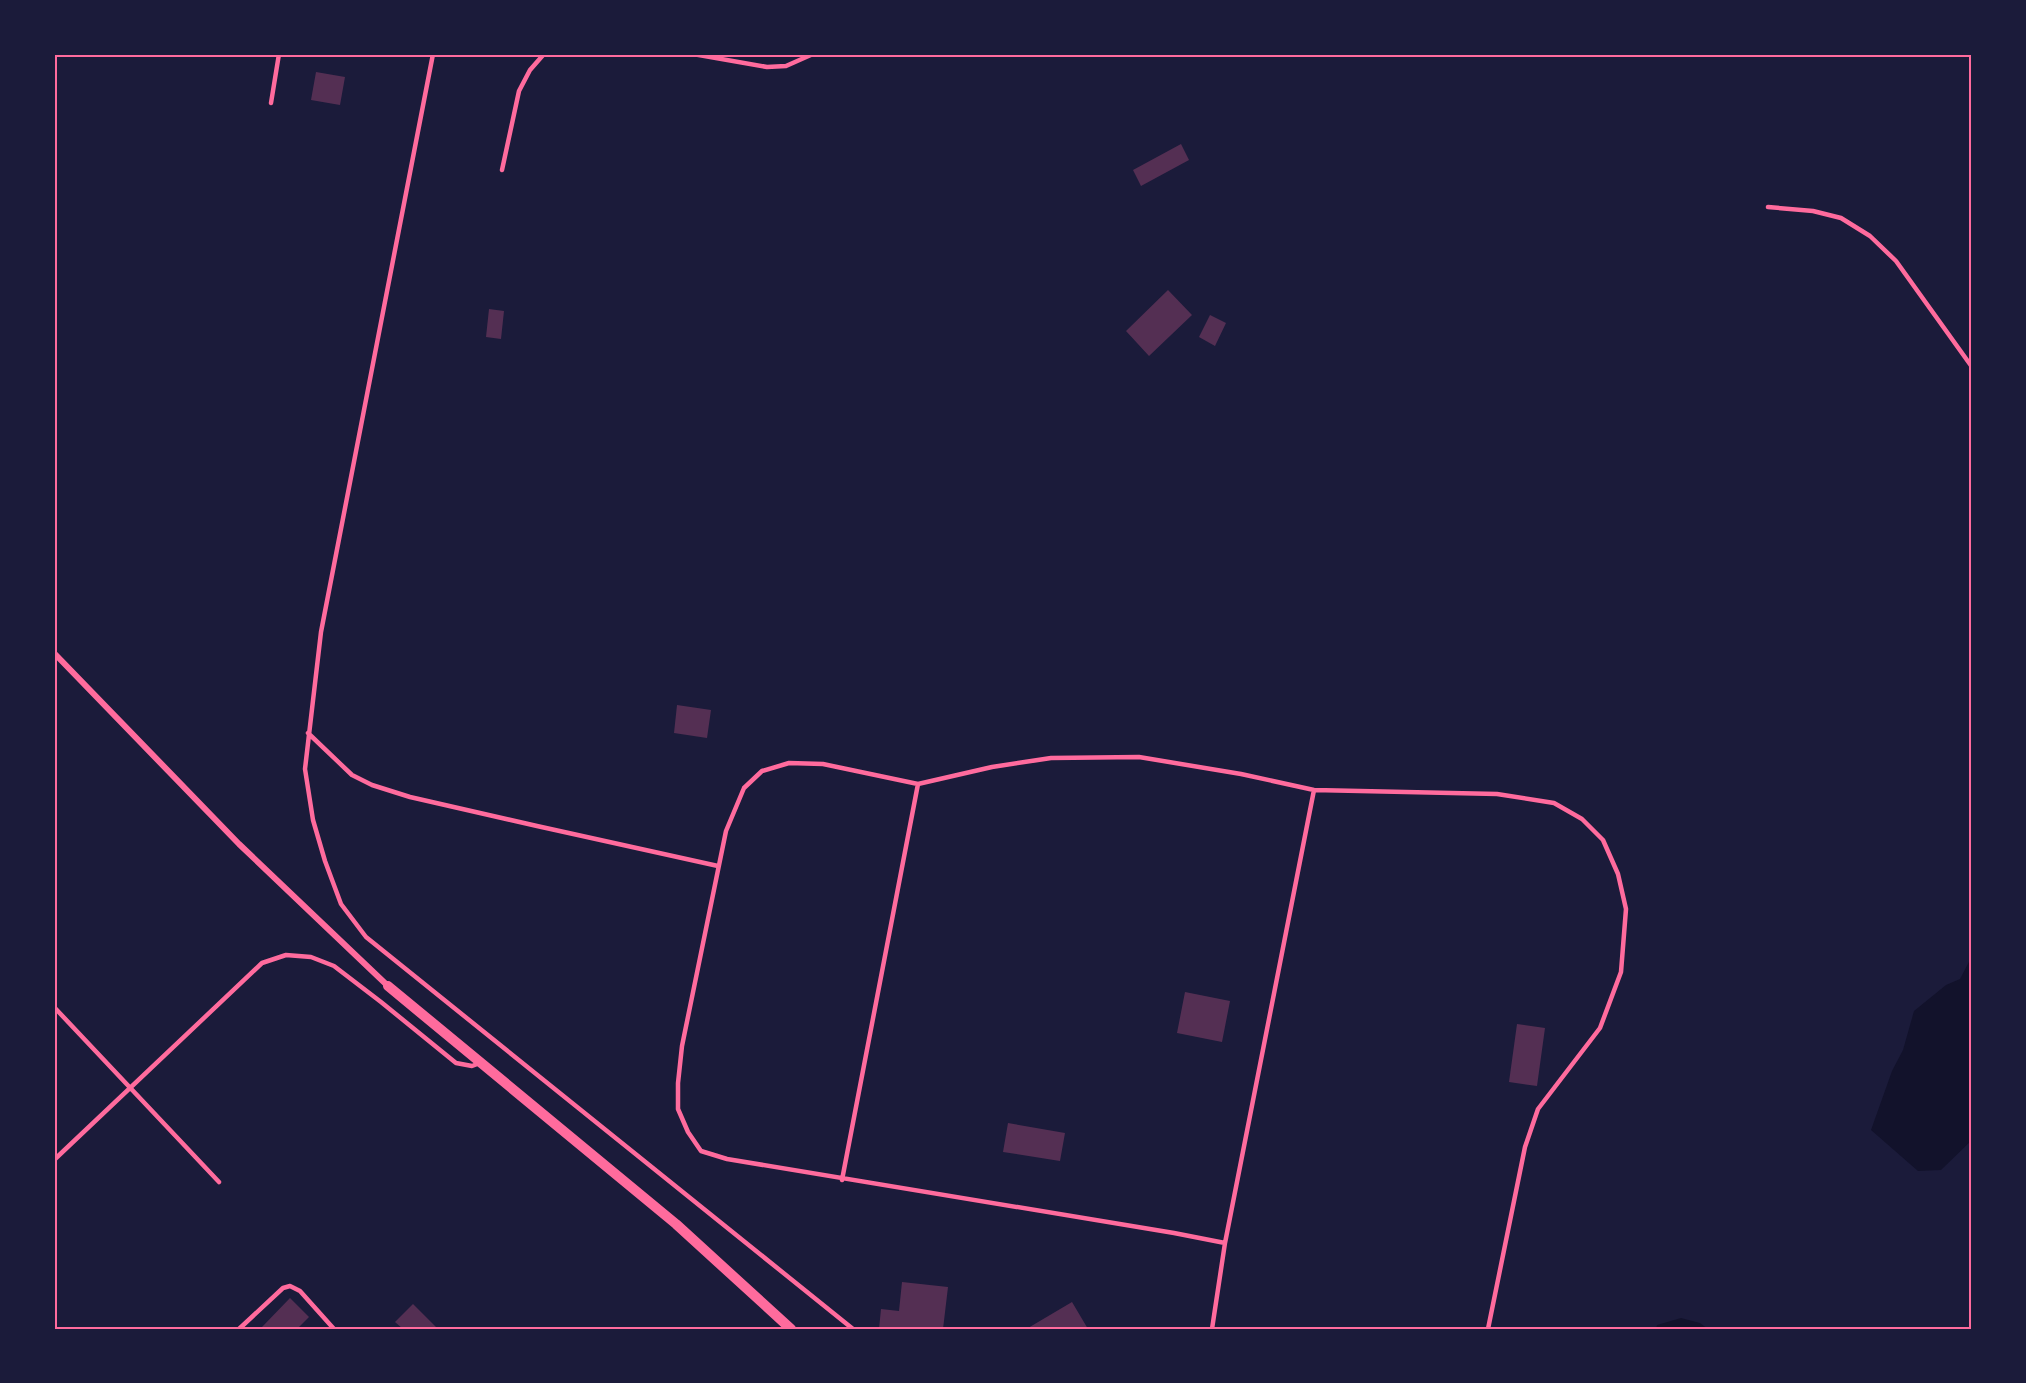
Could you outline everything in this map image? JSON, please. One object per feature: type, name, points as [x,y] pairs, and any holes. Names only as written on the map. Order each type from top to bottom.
[{"type":"street","points":[[54,653],[239,844],[388,986],[676,1224],[791,1329]]},
{"type":"lane","points":[[271,103],[279,54]]},
{"type":"lane","points":[[433,54],[323,621],[305,769],[313,820],[322,851],[341,904],[366,937],[853,1329]]},
{"type":"lane","points":[[502,170],[519,91],[530,70],[544,54]]},
{"type":"lane","points":[[693,54],[767,67],[786,66],[813,54]]},
{"type":"lane","points":[[1768,207],[1813,211],[1841,218],[1870,236],[1896,261],[1972,367]]},
{"type":"lane","points":[[308,733],[352,775],[372,785],[537,826],[718,866]]},
{"type":"lane","points":[[1225,1244],[1174,1233],[842,1180],[727,1159],[701,1150],[678,1110],[682,1047],[726,831],[744,788],[762,771],[789,763],[822,764],[918,784],[992,767],[1051,758],[1139,757],[1241,774],[1314,790],[1497,794],[1554,803],[1582,819],[1603,840],[1618,874],[1626,909],[1621,972],[1600,1028],[1538,1109],[1525,1147],[1488,1329]]},
{"type":"lane","points":[[842,1180],[918,784]]},
{"type":"lane","points":[[1212,1329],[1225,1244],[1314,790]]},
{"type":"lane","points":[[54,1160],[262,963],[286,956],[311,957],[334,966],[456,1063],[472,1066],[480,1063]]},
{"type":"lane","points":[[54,1007],[219,1182]]},
{"type":"lane","points":[[239,1329],[283,1288],[290,1286],[300,1291],[334,1329]]},
{"type":"shaded area","points":[[1972,956],[1972,1140],[1941,1170],[1918,1171],[1871,1130],[1892,1071],[1903,1050],[1914,1011],[1946,985],[1960,979]]},
{"type":"shaded area","points":[[1681,1318],[1700,1323],[1708,1329],[1656,1329],[1657,1325]]},
{"type":"building","points":[[316,72],[345,77],[340,105],[311,100]]},
{"type":"building","points":[[1181,144],[1189,160],[1141,186],[1133,170]]},
{"type":"building","points":[[1168,290],[1192,315],[1149,356],[1126,331]]},
{"type":"building","points":[[489,309],[504,311],[501,339],[486,337]]},
{"type":"building","points":[[1210,315],[1226,323],[1215,346],[1199,337]]},
{"type":"building","points":[[677,705],[711,710],[707,738],[674,733]]},
{"type":"building","points":[[1185,992],[1230,1001],[1222,1042],[1177,1033]]},
{"type":"building","points":[[1517,1024],[1545,1028],[1537,1086],[1509,1082]]},
{"type":"building","points":[[1008,1123],[1065,1133],[1060,1161],[1003,1152]]},
{"type":"building","points":[[902,1282],[948,1287],[943,1329],[879,1329],[881,1309],[899,1311]]},
{"type":"building","points":[[290,1298],[309,1317],[297,1329],[264,1329],[262,1327]]},
{"type":"building","points":[[1072,1302],[1088,1329],[1028,1328]]},
{"type":"building","points":[[413,1304],[438,1329],[403,1329],[395,1322]]}]
